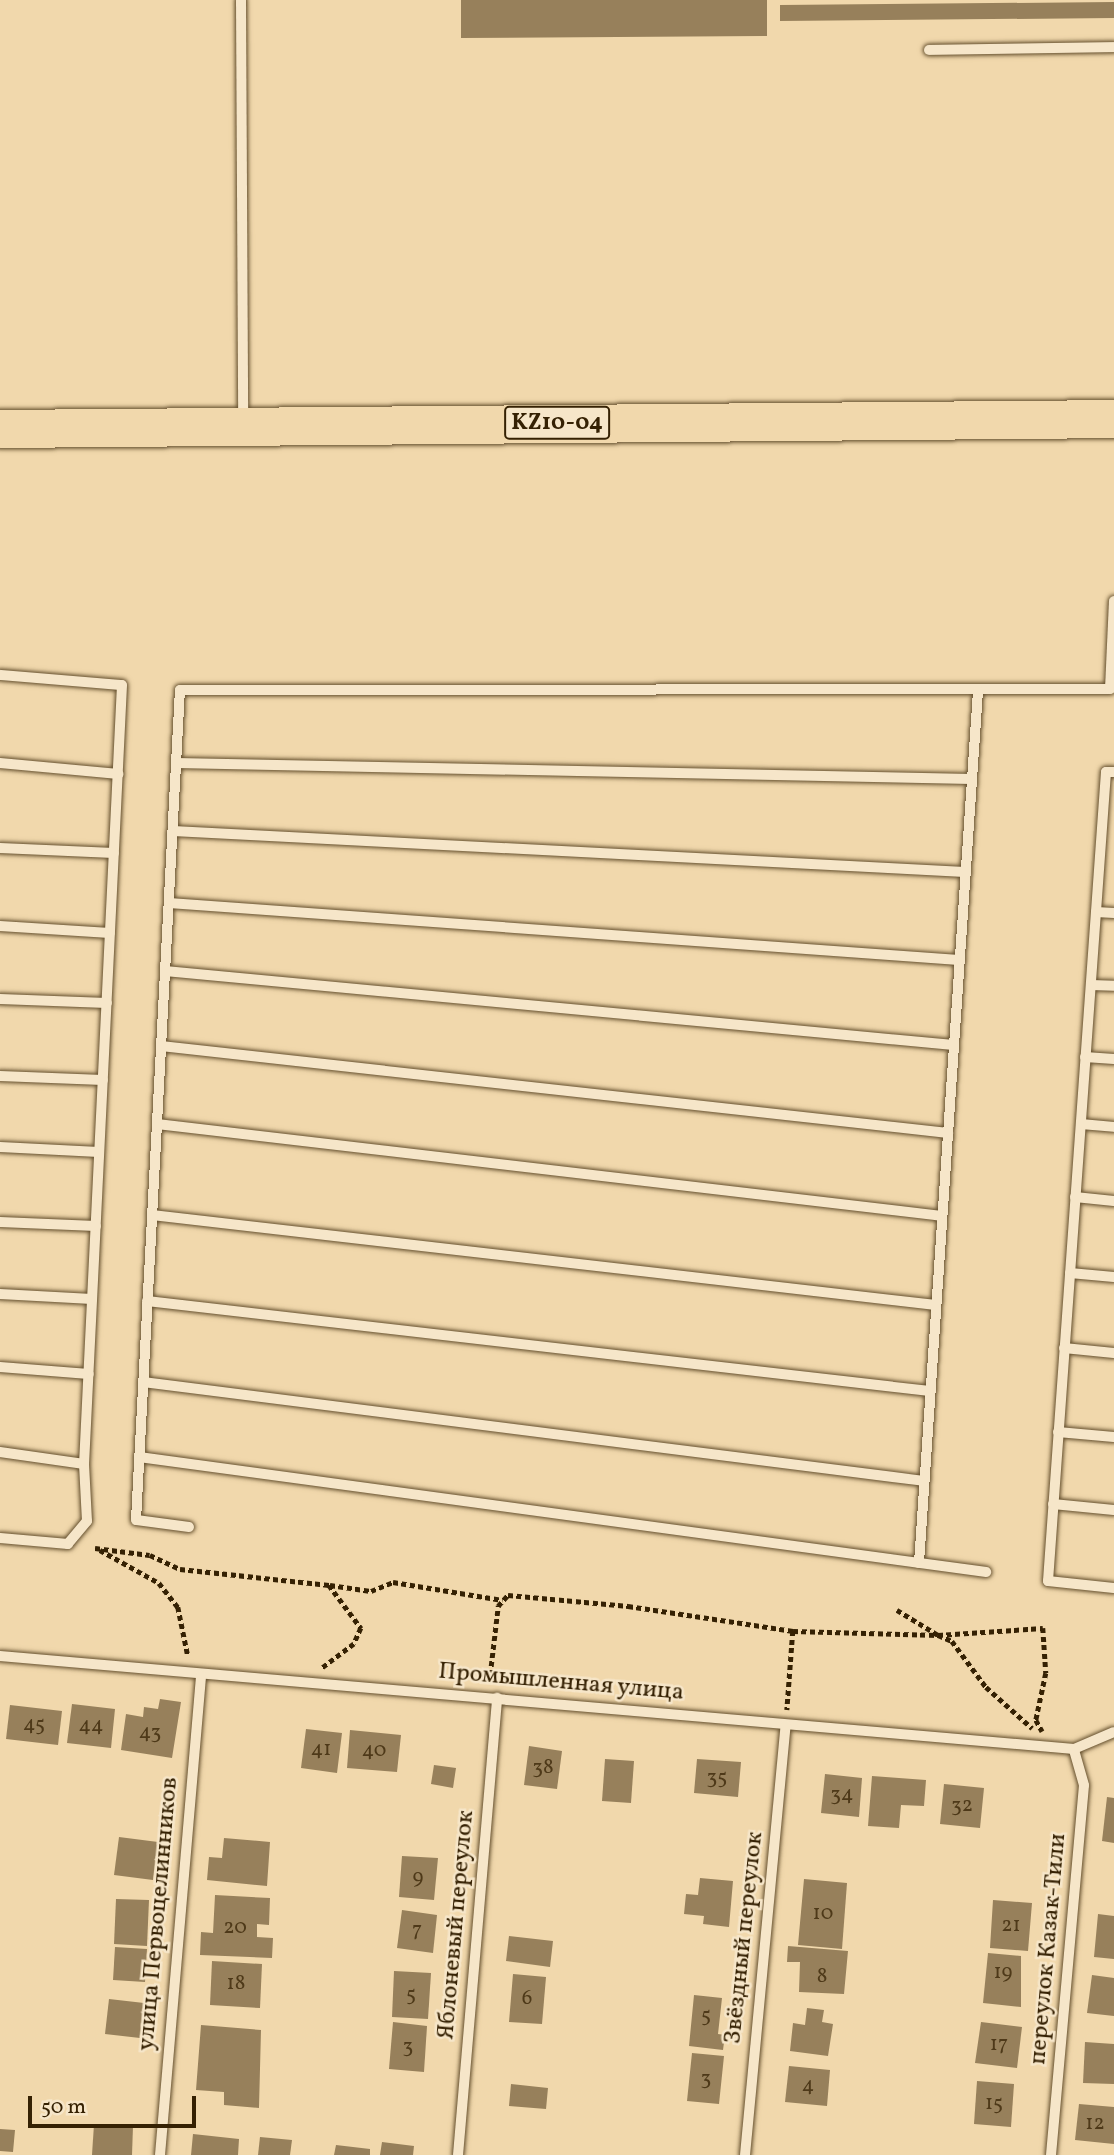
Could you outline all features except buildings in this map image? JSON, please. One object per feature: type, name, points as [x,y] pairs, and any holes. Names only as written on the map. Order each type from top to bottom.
[{"type":"highway","name":"KZ10-04","points":[[0,429],[1114,419]]},
{"type":"lane","points":[[242,0],[243,425]]},
{"type":"lane","points":[[929,50],[1111,49]]},
{"type":"lane","points":[[189,1527],[136,1520],[180,690],[1110,689],[1114,601]]},
{"type":"lane","points":[[0,675],[122,685],[84,1464],[87,1521],[68,1544],[0,1538]]},
{"type":"lane","points":[[919,1563],[978,691]]},
{"type":"lane","points":[[0,763],[118,774]]},
{"type":"lane","points":[[176,763],[972,779]]},
{"type":"lane","points":[[1114,772],[1106,772],[1048,1581],[1114,1588]]},
{"type":"lane","points":[[173,831],[965,872]]},
{"type":"lane","points":[[1101,840],[1114,840]]},
{"type":"lane","points":[[0,848],[114,853]]},
{"type":"lane","points":[[169,902],[959,960]]},
{"type":"lane","points":[[1096,912],[1114,912]]},
{"type":"lane","points":[[0,926],[110,933]]},
{"type":"lane","points":[[165,971],[954,1045]]},
{"type":"lane","points":[[1091,985],[1114,986]]},
{"type":"lane","points":[[0,999],[107,1003]]},
{"type":"lane","points":[[161,1046],[948,1133]]},
{"type":"lane","points":[[1086,1057],[1114,1059]]},
{"type":"lane","points":[[0,1076],[103,1080]]},
{"type":"lane","points":[[157,1124],[942,1216]]},
{"type":"lane","points":[[1080,1124],[1114,1127]]},
{"type":"lane","points":[[0,1147],[99,1152]]},
{"type":"lane","points":[[1075,1197],[1114,1201]]},
{"type":"lane","points":[[152,1215],[936,1305]]},
{"type":"lane","points":[[0,1222],[96,1226]]},
{"type":"lane","points":[[1070,1273],[1114,1277]]},
{"type":"lane","points":[[0,1294],[92,1298]]},
{"type":"lane","points":[[147,1301],[930,1391]]},
{"type":"lane","points":[[1064,1348],[1114,1353]]},
{"type":"lane","points":[[0,1367],[89,1374]]},
{"type":"lane","points":[[143,1382],[924,1481]]},
{"type":"lane","points":[[1058,1432],[1114,1437]]},
{"type":"lane","points":[[0,1452],[84,1464]]},
{"type":"lane","points":[[139,1457],[986,1572]]},
{"type":"lane","points":[[1053,1504],[1114,1510]]},
{"type":"lane","name":"Промышленная улица","points":[[0,1656],[1074,1749],[1114,1732]]},
{"type":"lane","name":"улица Первоцелинников","points":[[160,2155],[196,1675]]},
{"type":"lane","name":"Яблоневый переулок","points":[[458,2155],[492,1698]]},
{"type":"lane","name":"Звёздный переулок","points":[[745,2155],[786,1725]]},
{"type":"lane","name":"переулок Казак-Тили","points":[[1051,2155],[1084,1785],[1074,1749]]},
{"type":"path","points":[[80,1530],[95,1548],[159,1583],[178,1607],[196,1675]]},
{"type":"path","points":[[95,1548],[150,1555],[180,1569],[371,1591],[393,1582],[503,1600]]},
{"type":"path","points":[[301,1684],[354,1644],[361,1628],[329,1585]]},
{"type":"path","points":[[492,1698],[498,1606],[508,1595],[628,1606],[793,1630],[938,1635],[1043,1628],[1046,1673],[1036,1720],[1047,1741],[986,1687],[952,1641],[938,1635],[897,1610]]},
{"type":"path","points":[[786,1725],[793,1630]]}]
